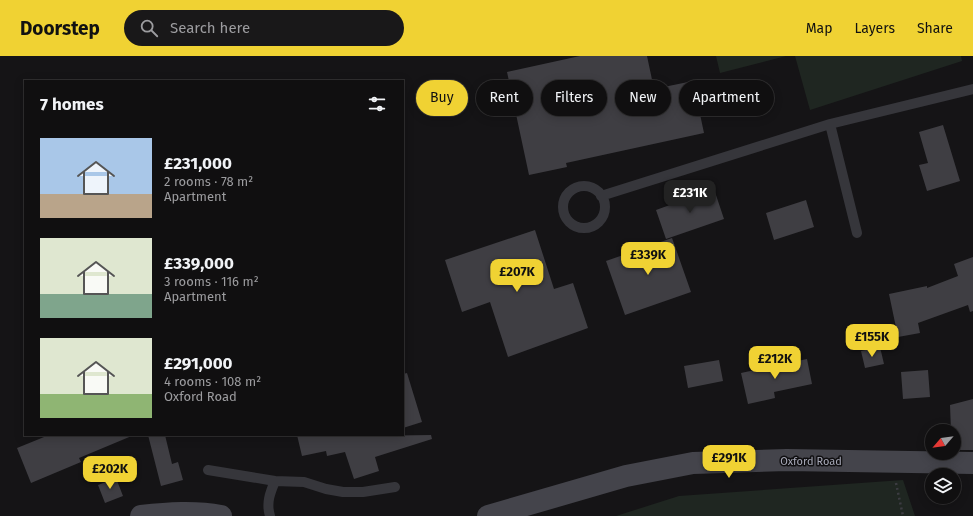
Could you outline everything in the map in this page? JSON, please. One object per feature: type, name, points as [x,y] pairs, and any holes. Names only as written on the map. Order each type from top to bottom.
[{"type":"main road","name":"Oxford Road","points":[[488,516],[626,476],[693,463],[787,460],[973,464]]},
{"type":"main road","points":[[141,516],[186,513],[221,516]]},
{"type":"lane","points":[[601,196],[830,124],[973,89]]},
{"type":"lane","points":[[830,124],[857,233]]},
{"type":"lane","points":[[577,187],[590,187],[596,190],[601,196],[605,209],[600,221],[594,226],[580,228],[568,221],[563,209],[566,196],[571,191],[577,187]]},
{"type":"lane","points":[[208,470],[274,480],[304,482],[342,492],[363,492],[395,487]]},
{"type":"lane","points":[[270,516],[267,508],[268,497],[274,480]]},
{"type":"path","points":[[892,462],[903,516]]},
{"type":"shaded area","points":[[716,56],[786,56],[720,73]]},
{"type":"shaded area","points":[[795,56],[961,56],[962,61],[810,110]]},
{"type":"shaded area","points":[[903,480],[915,516],[616,516],[679,496]]},
{"type":"building","points":[[580,56],[647,56],[652,80],[615,80],[615,116],[671,116],[671,86],[679,84],[679,116],[700,116],[704,133],[566,163],[567,167],[529,175],[516,116],[533,116],[533,80],[509,80],[507,72]]},
{"type":"building","points":[[943,125],[960,181],[927,191],[919,165],[928,163],[919,132]]},
{"type":"building","points":[[714,189],[724,219],[666,239],[656,210]]},
{"type":"building","points":[[806,200],[814,227],[774,240],[766,213]]},
{"type":"building","points":[[535,230],[554,289],[573,283],[588,328],[508,357],[490,302],[462,312],[445,260]]},
{"type":"building","points":[[672,238],[691,292],[625,315],[606,261]]},
{"type":"building","points":[[973,257],[973,311],[970,312],[968,305],[918,323],[920,333],[898,337],[889,294],[927,286],[927,288],[958,276],[954,264]]},
{"type":"building","points":[[880,347],[884,364],[865,368],[861,351]]},
{"type":"building","points":[[807,359],[812,384],[774,392],[775,398],[748,404],[741,373]]},
{"type":"building","points":[[719,360],[723,381],[688,388],[684,366]]},
{"type":"building","points":[[928,370],[930,397],[903,399],[901,372]]},
{"type":"building","points":[[407,373],[422,422],[404,428],[404,374]]},
{"type":"building","points":[[973,399],[973,450],[961,450],[961,424],[951,424],[950,405]]},
{"type":"building","points":[[431,435],[432,439],[375,457],[379,471],[354,479],[345,452],[327,456],[326,451],[302,456],[297,436]]},
{"type":"building","points":[[47,436],[132,436],[79,458],[81,462],[31,483],[17,448]]},
{"type":"building","points":[[148,436],[165,436],[172,464],[178,462],[183,480],[161,486]]},
{"type":"building","points":[[116,478],[123,496],[105,503],[98,485]]}]
